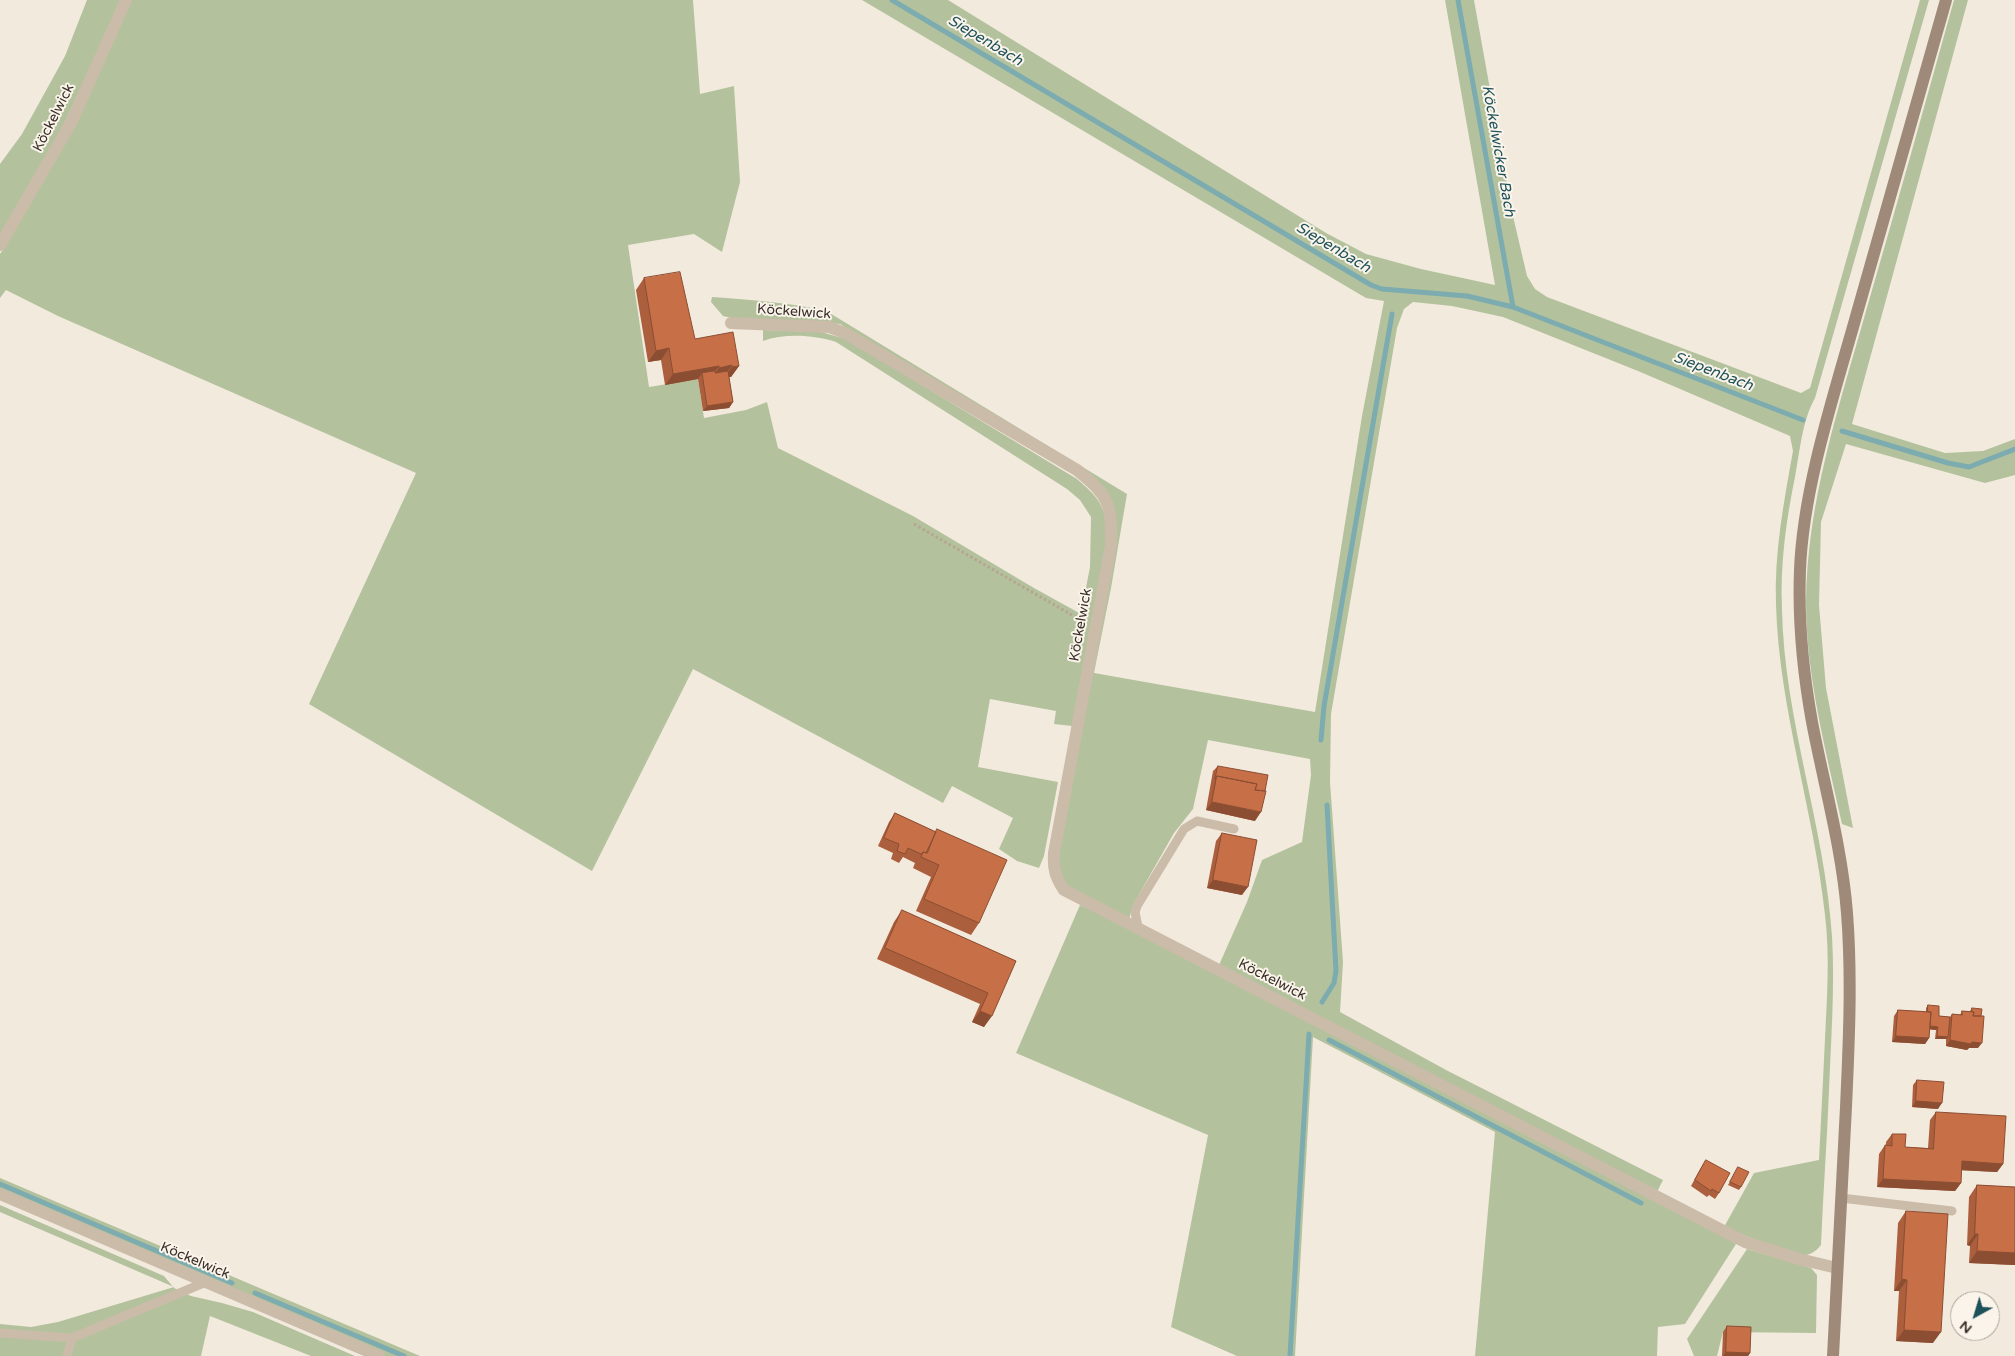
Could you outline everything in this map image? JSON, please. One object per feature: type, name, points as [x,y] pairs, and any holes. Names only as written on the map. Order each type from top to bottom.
[{"type":"main road","points":[[1833,1356],[1850,968],[1847,910],[1840,858],[1827,786],[1812,722],[1805,673],[1800,621],[1800,568],[1806,507],[1833,397],[1946,0]]},
{"type":"street","name":"Köckelwick","points":[[0,245],[71,123],[126,0]]},
{"type":"street","name":"Köckelwick","points":[[731,324],[829,327],[845,333],[1077,470],[1096,486],[1109,503],[1112,521],[1111,545],[1053,866],[1057,880],[1064,890],[1745,1242],[1799,1259],[1837,1268]]},
{"type":"street","name":"Köckelwick","points":[[0,1194],[379,1356]]},
{"type":"lane","points":[[1138,928],[1135,912],[1137,906],[1184,830],[1196,821],[1234,829]]},
{"type":"lane","points":[[1841,1198],[1952,1211]]},
{"type":"lane","points":[[0,1333],[72,1338],[206,1282]]},
{"type":"lane","points":[[67,1356],[72,1338]]},
{"type":"path","points":[[914,524],[1079,620],[1096,626]]},
{"type":"green space","points":[[87,0],[121,0],[59,135],[0,235],[0,164],[22,134],[65,56]]},
{"type":"green space","points":[[130,0],[693,0],[700,94],[734,86],[740,182],[722,252],[694,234],[628,245],[649,387],[698,379],[704,418],[746,410],[767,402],[778,448],[913,516],[1081,614],[1090,567],[1091,517],[1080,500],[1067,489],[836,342],[799,336],[772,338],[763,341],[763,330],[821,332],[846,339],[1077,479],[1093,494],[1102,506],[1106,522],[1106,543],[1072,726],[1054,724],[1056,711],[990,699],[978,767],[1058,782],[1044,856],[1039,868],[1017,861],[999,849],[1013,818],[952,786],[943,803],[693,669],[592,871],[309,704],[416,473],[58,316],[6,290],[0,298],[0,254],[11,237]]},
{"type":"green space","points":[[862,0],[948,0],[1326,233],[1366,254],[1421,269],[1495,285],[1445,0],[1474,0],[1512,212],[1527,276],[1535,289],[1547,297],[1801,393],[1810,388],[1920,0],[1929,0],[1815,398],[1804,426],[1784,543],[1782,609],[1784,650],[1797,732],[1822,854],[1832,936],[1832,1014],[1821,1245],[1815,1251],[1801,1256],[1793,1255],[1724,1227],[1754,1173],[1819,1160],[1827,993],[1827,930],[1820,876],[1783,683],[1776,605],[1778,547],[1793,451],[1790,436],[1638,371],[1503,317],[1452,306],[1413,302],[1404,309],[1397,328],[1331,714],[1330,782],[1343,962],[1340,1012],[1448,1071],[1663,1180],[1657,1192],[1736,1244],[1685,1324],[1658,1327],[1657,1356],[1475,1356],[1495,1132],[1313,1037],[1295,1356],[1237,1356],[1171,1327],[1208,1135],[1016,1053],[1080,905],[1219,965],[1247,902],[1262,860],[1302,842],[1311,775],[1310,759],[1208,740],[1193,809],[1174,833],[1133,905],[1129,919],[1079,895],[1065,883],[1057,863],[1116,527],[1086,475],[840,324],[732,318],[723,316],[711,302],[712,297],[756,300],[828,312],[1127,494],[1094,673],[1315,712],[1362,416],[1384,301],[1366,298]]},
{"type":"green space","points":[[1954,0],[1968,0],[1852,424],[1945,453],[1983,451],[2015,439],[2015,475],[1985,483],[1846,444],[1821,522],[1819,605],[1826,688],[1853,828],[1842,824],[1813,686],[1809,658],[1806,602],[1812,527],[1818,491],[1835,419]]},
{"type":"green space","points":[[0,1178],[420,1356],[382,1356],[0,1193]]},
{"type":"green space","points":[[0,1205],[164,1276],[173,1286],[0,1212]]},
{"type":"green space","points":[[1747,1249],[1811,1268],[1817,1275],[1816,1333],[1723,1332],[1717,1356],[1694,1356],[1687,1339]]},
{"type":"green space","points":[[173,1287],[191,1296],[253,1312],[355,1356],[311,1356],[210,1316],[201,1356],[0,1356],[0,1324],[31,1327],[58,1322]]},
{"type":"building","points":[[680,272],[695,339],[733,332],[739,366],[732,367],[732,365],[719,368],[719,366],[673,374],[669,348],[656,351],[644,278]]},
{"type":"building","points":[[715,371],[715,373],[728,371],[733,402],[707,406],[702,373]]},
{"type":"building","points":[[1218,766],[1268,775],[1265,791],[1255,790],[1257,784],[1217,776],[1215,779]]},
{"type":"building","points":[[1217,776],[1257,784],[1255,790],[1266,791],[1261,812],[1212,802]]},
{"type":"building","points":[[895,813],[936,832],[926,853],[923,852],[921,854],[908,848],[905,854],[897,851],[899,844],[884,838]]},
{"type":"building","points":[[937,829],[1007,860],[979,923],[924,899],[939,865],[921,857],[923,852],[927,853]]},
{"type":"building","points":[[1222,833],[1257,840],[1248,887],[1213,880]]},
{"type":"building","points":[[902,910],[1016,961],[992,1016],[980,1011],[988,993],[885,948]]},
{"type":"building","points":[[1928,1005],[1939,1006],[1939,1016],[1950,1017],[1948,1037],[1937,1036],[1938,1027],[1930,1026],[1931,1012],[1928,1012]]},
{"type":"building","points":[[1972,1008],[1982,1009],[1981,1016],[1973,1016]]},
{"type":"building","points":[[1898,1010],[1931,1012],[1929,1038],[1896,1036]]},
{"type":"building","points":[[1962,1011],[1974,1012],[1973,1016],[1984,1016],[1982,1043],[1972,1042],[1971,1044],[1950,1040],[1952,1014],[1962,1015]]},
{"type":"building","points":[[1917,1080],[1944,1082],[1942,1103],[1916,1101]]},
{"type":"building","points":[[1936,1112],[2006,1116],[2003,1164],[1962,1161],[1961,1183],[1883,1179],[1885,1145],[1892,1146],[1892,1134],[1906,1134],[1905,1147],[1933,1149]]},
{"type":"building","points":[[1706,1160],[1730,1173],[1719,1193],[1712,1189],[1711,1191],[1695,1180]]},
{"type":"building","points":[[1738,1167],[1749,1172],[1741,1187],[1730,1182]]},
{"type":"building","points":[[1977,1185],[2015,1187],[2015,1253],[1977,1251],[1978,1234],[1975,1234]]},
{"type":"building","points":[[1906,1211],[1948,1214],[1941,1332],[1904,1330],[1907,1280],[1902,1279]]},
{"type":"building","points":[[1727,1326],[1751,1327],[1750,1353],[1726,1352]]},
{"type":"waterway","name":"Siepenbach","points":[[892,0],[1371,285],[1382,289],[1467,296],[1513,307],[1803,420]]},
{"type":"waterway","name":"Köckelwicker Bach","points":[[1458,0],[1513,307]]},
{"type":"waterway","points":[[1321,740],[1324,706],[1392,314]]},
{"type":"waterway","name":"Siepenbach","points":[[1842,431],[1948,463],[1969,467],[2015,449]]},
{"type":"waterway","points":[[1322,1002],[1334,983],[1336,971],[1327,805]]},
{"type":"waterway","points":[[1290,1356],[1309,1034]]},
{"type":"waterway","points":[[1329,1040],[1641,1203]]},
{"type":"waterway","points":[[0,1184],[232,1283]]},
{"type":"waterway","points":[[255,1293],[404,1356]]}]
